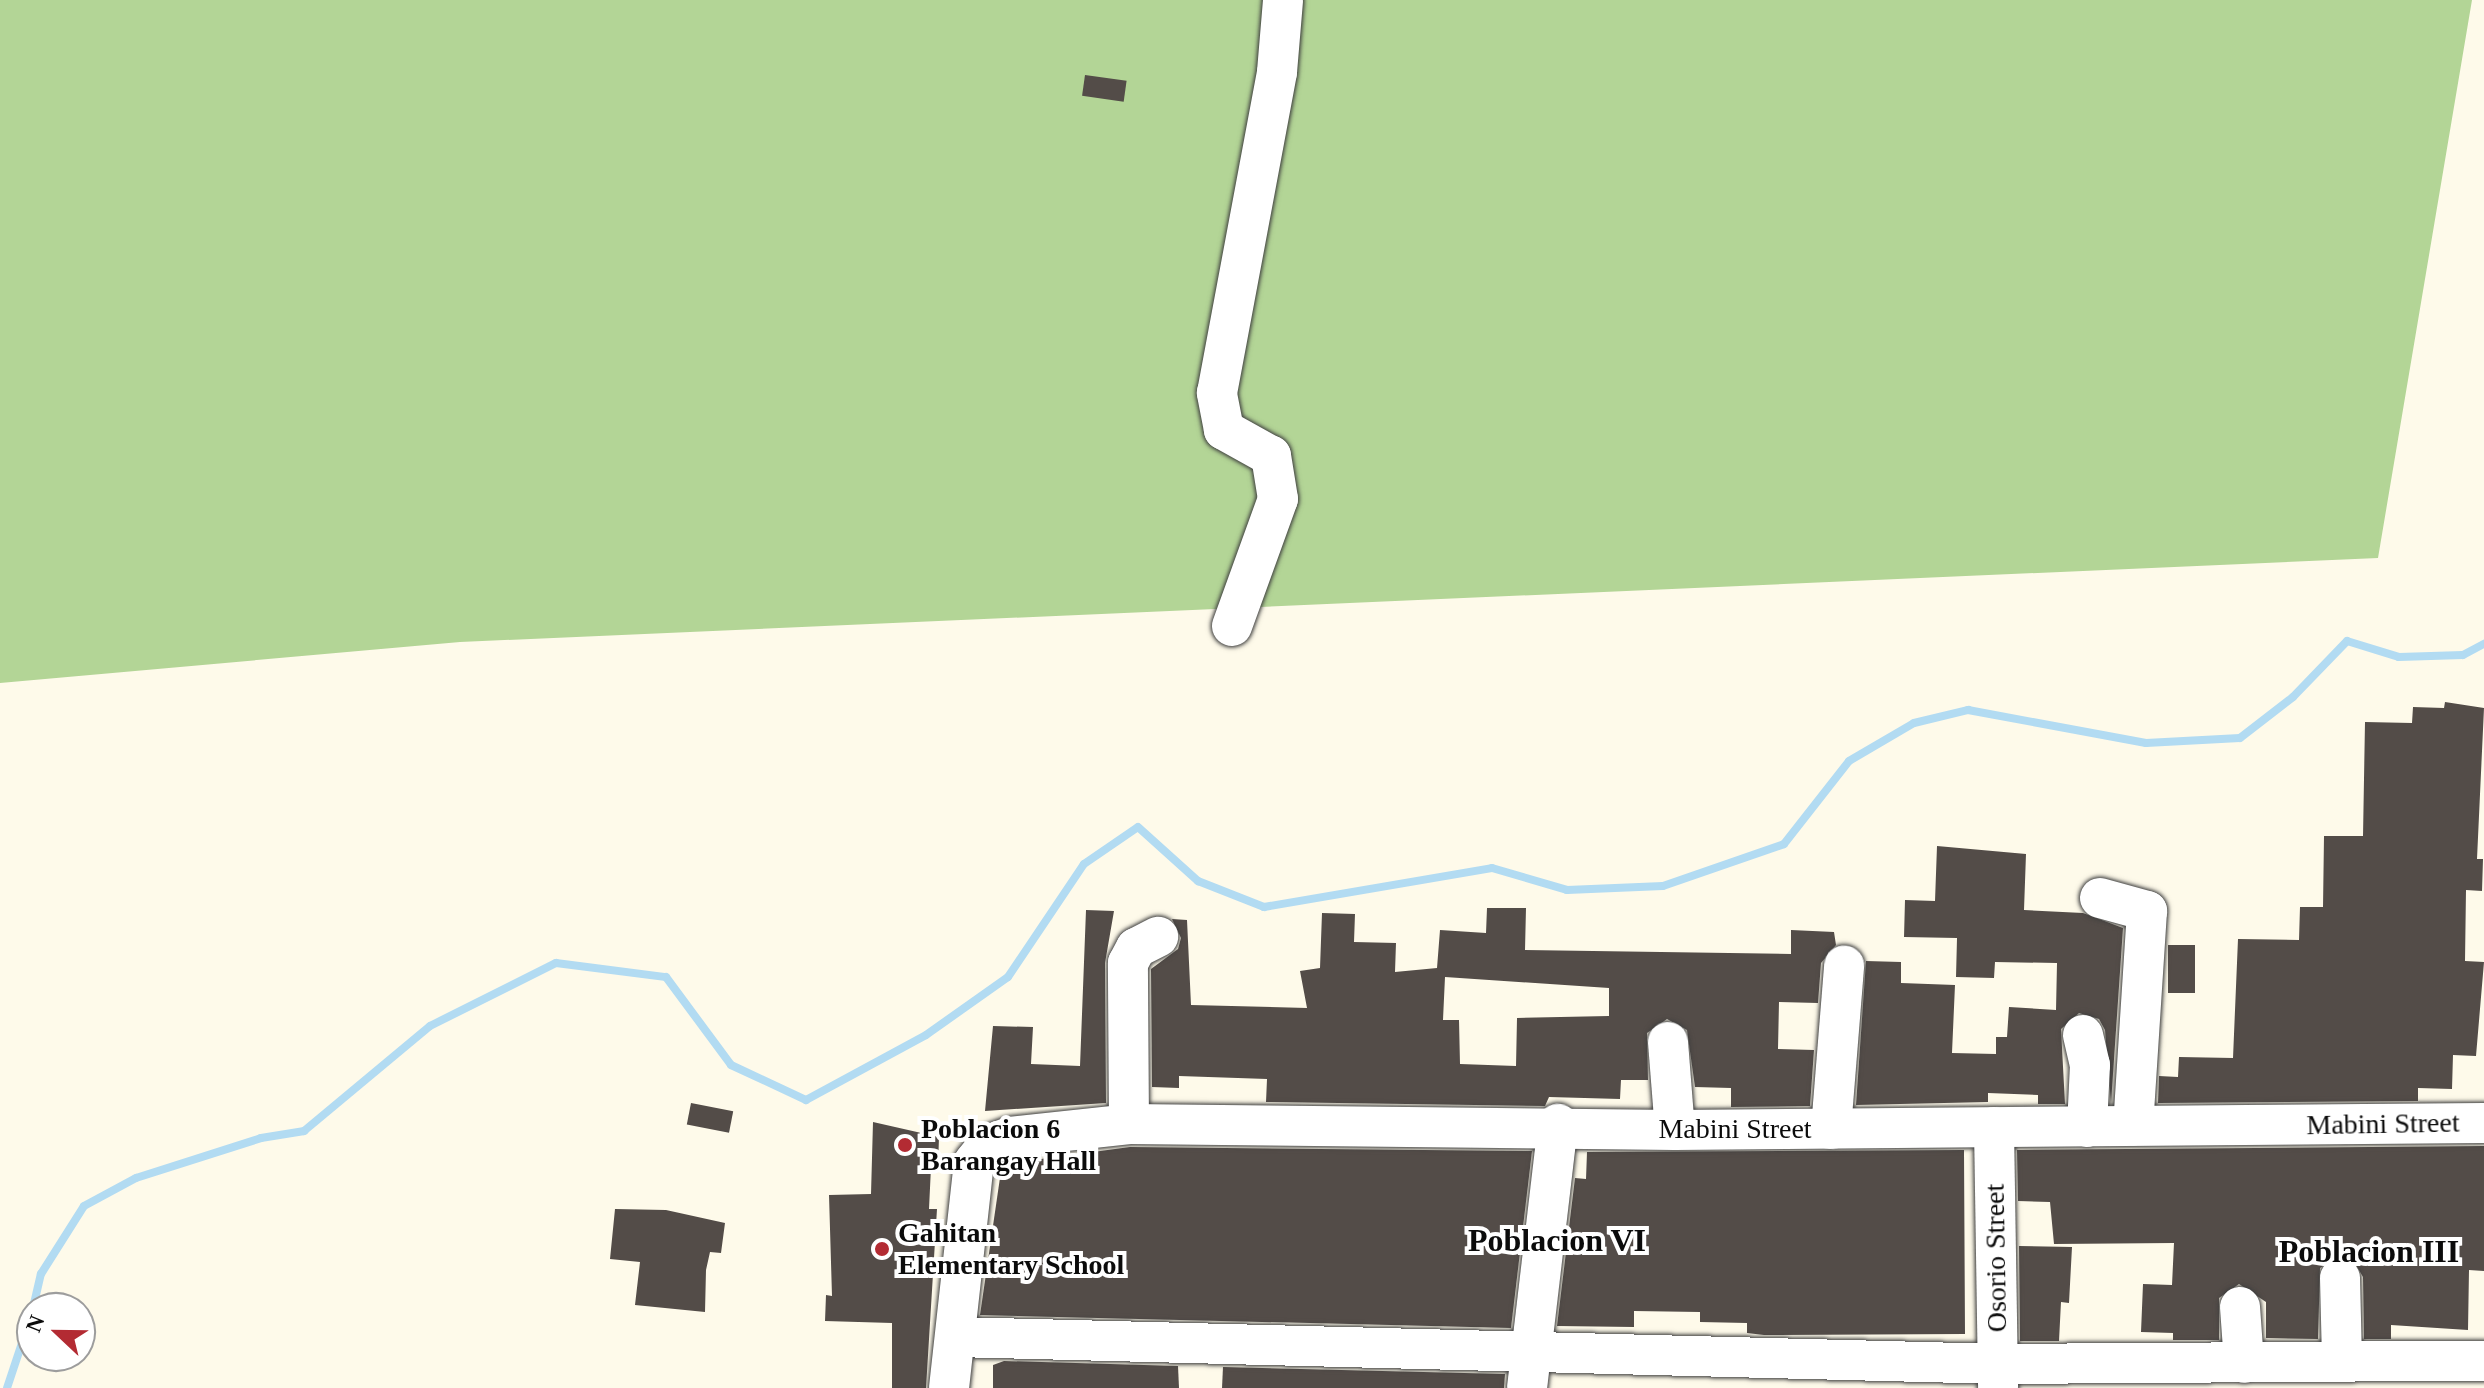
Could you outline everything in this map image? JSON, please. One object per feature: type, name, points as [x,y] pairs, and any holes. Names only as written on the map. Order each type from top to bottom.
[{"type":"street","points":[[1232,626],[1278,499],[1271,456],[1224,430],[1217,393],[1277,72],[1283,0]]},
{"type":"street","points":[[2100,898],[2147,911],[2133,1126]]},
{"type":"street","points":[[1129,1124],[1128,963],[1136,948],[1158,937]]},
{"type":"street","points":[[1831,1129],[1844,966]]},
{"type":"street","points":[[2083,1035],[2090,1065],[2087,1127]]},
{"type":"street","points":[[1668,1042],[1675,1130]]},
{"type":"street","name":"Mabini Street","points":[[956,1337],[974,1162],[988,1145],[1129,1124],[1558,1124],[1675,1130],[2484,1123]]},
{"type":"street","points":[[1529,1370],[1558,1124]]},
{"type":"street","name":"Osorio Street","points":[[1994,1127],[1998,1376]]},
{"type":"street","points":[[2340,1278],[2342,1362]]},
{"type":"street","points":[[2240,1307],[2244,1363]]},
{"type":"street","points":[[949,1388],[956,1337],[1529,1370],[1998,1376],[2244,1363],[2484,1361]]},
{"type":"green space","points":[[0,0],[2472,0],[2378,558],[460,642],[0,683]]},
{"type":"building","points":[[1085,75],[1127,81],[1124,102],[1082,96]]},
{"type":"building","points":[[2445,702],[2484,708],[2477,859],[2483,859],[2482,891],[2466,890],[2465,961],[2484,962],[2476,1056],[2453,1055],[2452,1089],[2418,1088],[2418,1101],[2158,1103],[2159,1076],[2178,1077],[2179,1057],[2233,1058],[2238,939],[2299,940],[2300,907],[2323,907],[2324,836],[2363,836],[2365,722],[2412,723],[2413,707],[2444,708]]},
{"type":"building","points":[[1937,846],[2026,854],[2024,910],[2083,913],[2123,928],[2111,1103],[2105,1030],[2099,1019],[2079,1013],[2061,1029],[2065,1104],[2038,1104],[2038,1095],[1988,1093],[1988,1102],[1856,1105],[1866,961],[1901,962],[1901,983],[1955,985],[1952,1053],[1996,1054],[1996,1037],[2007,1037],[2009,1007],[2056,1010],[2057,963],[1995,962],[1994,978],[1956,977],[1957,938],[1904,937],[1905,900],[1935,901]]},
{"type":"building","points":[[1487,908],[1526,908],[1525,950],[1791,954],[1791,930],[1834,932],[1836,945],[1821,963],[1818,1003],[1779,1002],[1778,1049],[1814,1050],[1810,1106],[1731,1107],[1731,1088],[1695,1087],[1687,1030],[1667,1019],[1647,1033],[1648,1080],[1621,1080],[1620,1099],[1549,1097],[1545,1106],[1266,1102],[1267,1079],[1179,1076],[1179,1088],[1152,1087],[1151,969],[1178,949],[1181,938],[1172,919],[1187,920],[1191,1005],[1307,1008],[1300,971],[1320,968],[1322,913],[1355,914],[1354,942],[1396,943],[1395,972],[1437,968],[1440,930],[1486,933]],"holes":[[[1445,977],[1609,988],[1609,1016],[1517,1018],[1516,1066],[1460,1064],[1459,1020],[1443,1020]]]},
{"type":"building","points":[[1086,910],[1114,911],[1105,963],[1106,1103],[985,1111],[993,1026],[1033,1027],[1031,1064],[1080,1066]]},
{"type":"building","points":[[2168,945],[2195,945],[2195,993],[2168,993]]},
{"type":"building","points":[[691,1103],[733,1111],[729,1133],[687,1125]]},
{"type":"building","name":"Gahitan Elementary School","points":[[873,1122],[939,1137],[938,1167],[931,1167],[929,1209],[937,1209],[926,1388],[892,1388],[892,1323],[825,1321],[826,1295],[832,1296],[829,1195],[871,1194]]},
{"type":"building","points":[[2484,1146],[2484,1271],[2469,1270],[2468,1330],[2391,1325],[2391,1339],[2364,1339],[2363,1277],[2352,1258],[2340,1255],[2320,1268],[2318,1339],[2266,1338],[2266,1302],[2239,1284],[2219,1298],[2219,1340],[2173,1340],[2173,1333],[2141,1332],[2143,1284],[2172,1285],[2174,1243],[2054,1244],[2050,1202],[2018,1201],[2017,1150]]},
{"type":"building","points":[[1130,1147],[1532,1151],[1511,1328],[980,1315],[1002,1164]]},
{"type":"building","points":[[1964,1150],[1965,1334],[1764,1335],[1747,1333],[1747,1323],[1700,1322],[1700,1312],[1634,1311],[1634,1327],[1557,1326],[1575,1178],[1586,1179],[1587,1152]]},
{"type":"building","points":[[615,1209],[666,1210],[725,1223],[721,1253],[710,1252],[706,1270],[705,1312],[635,1305],[640,1262],[610,1259]]},
{"type":"building","points":[[2019,1246],[2072,1247],[2069,1303],[2061,1302],[2059,1341],[2020,1341]]},
{"type":"building","points":[[1004,1361],[1178,1366],[1179,1388],[993,1388],[993,1365]]},
{"type":"building","points":[[1223,1367],[1505,1374],[1504,1388],[1222,1388]]},
{"type":"waterway","points":[[37,1292],[41,1274],[84,1206],[136,1178],[261,1138],[304,1131],[430,1026],[556,963],[666,977],[731,1065],[806,1100],[926,1035],[1008,977],[1084,864],[1138,827],[1198,881],[1264,907],[1492,868],[1567,890],[1663,886],[1784,844],[1849,761],[1914,723],[1968,710],[2146,743],[2240,738],[2293,697],[2347,641],[2399,657],[2463,655],[2484,644]]},
{"type":"waterway","points":[[7,1388],[16,1361]]},
{"type":"place","name":"Poblacion 6 Barangay Hall","points":[[905,1145]]},
{"type":"place","name":"Gahitan Elementary School","points":[[882,1249]]},
{"type":"district","name":"Poblacion VI","points":[[1557,1240]]},
{"type":"district","name":"Poblacion III","points":[[2369,1251]]}]
